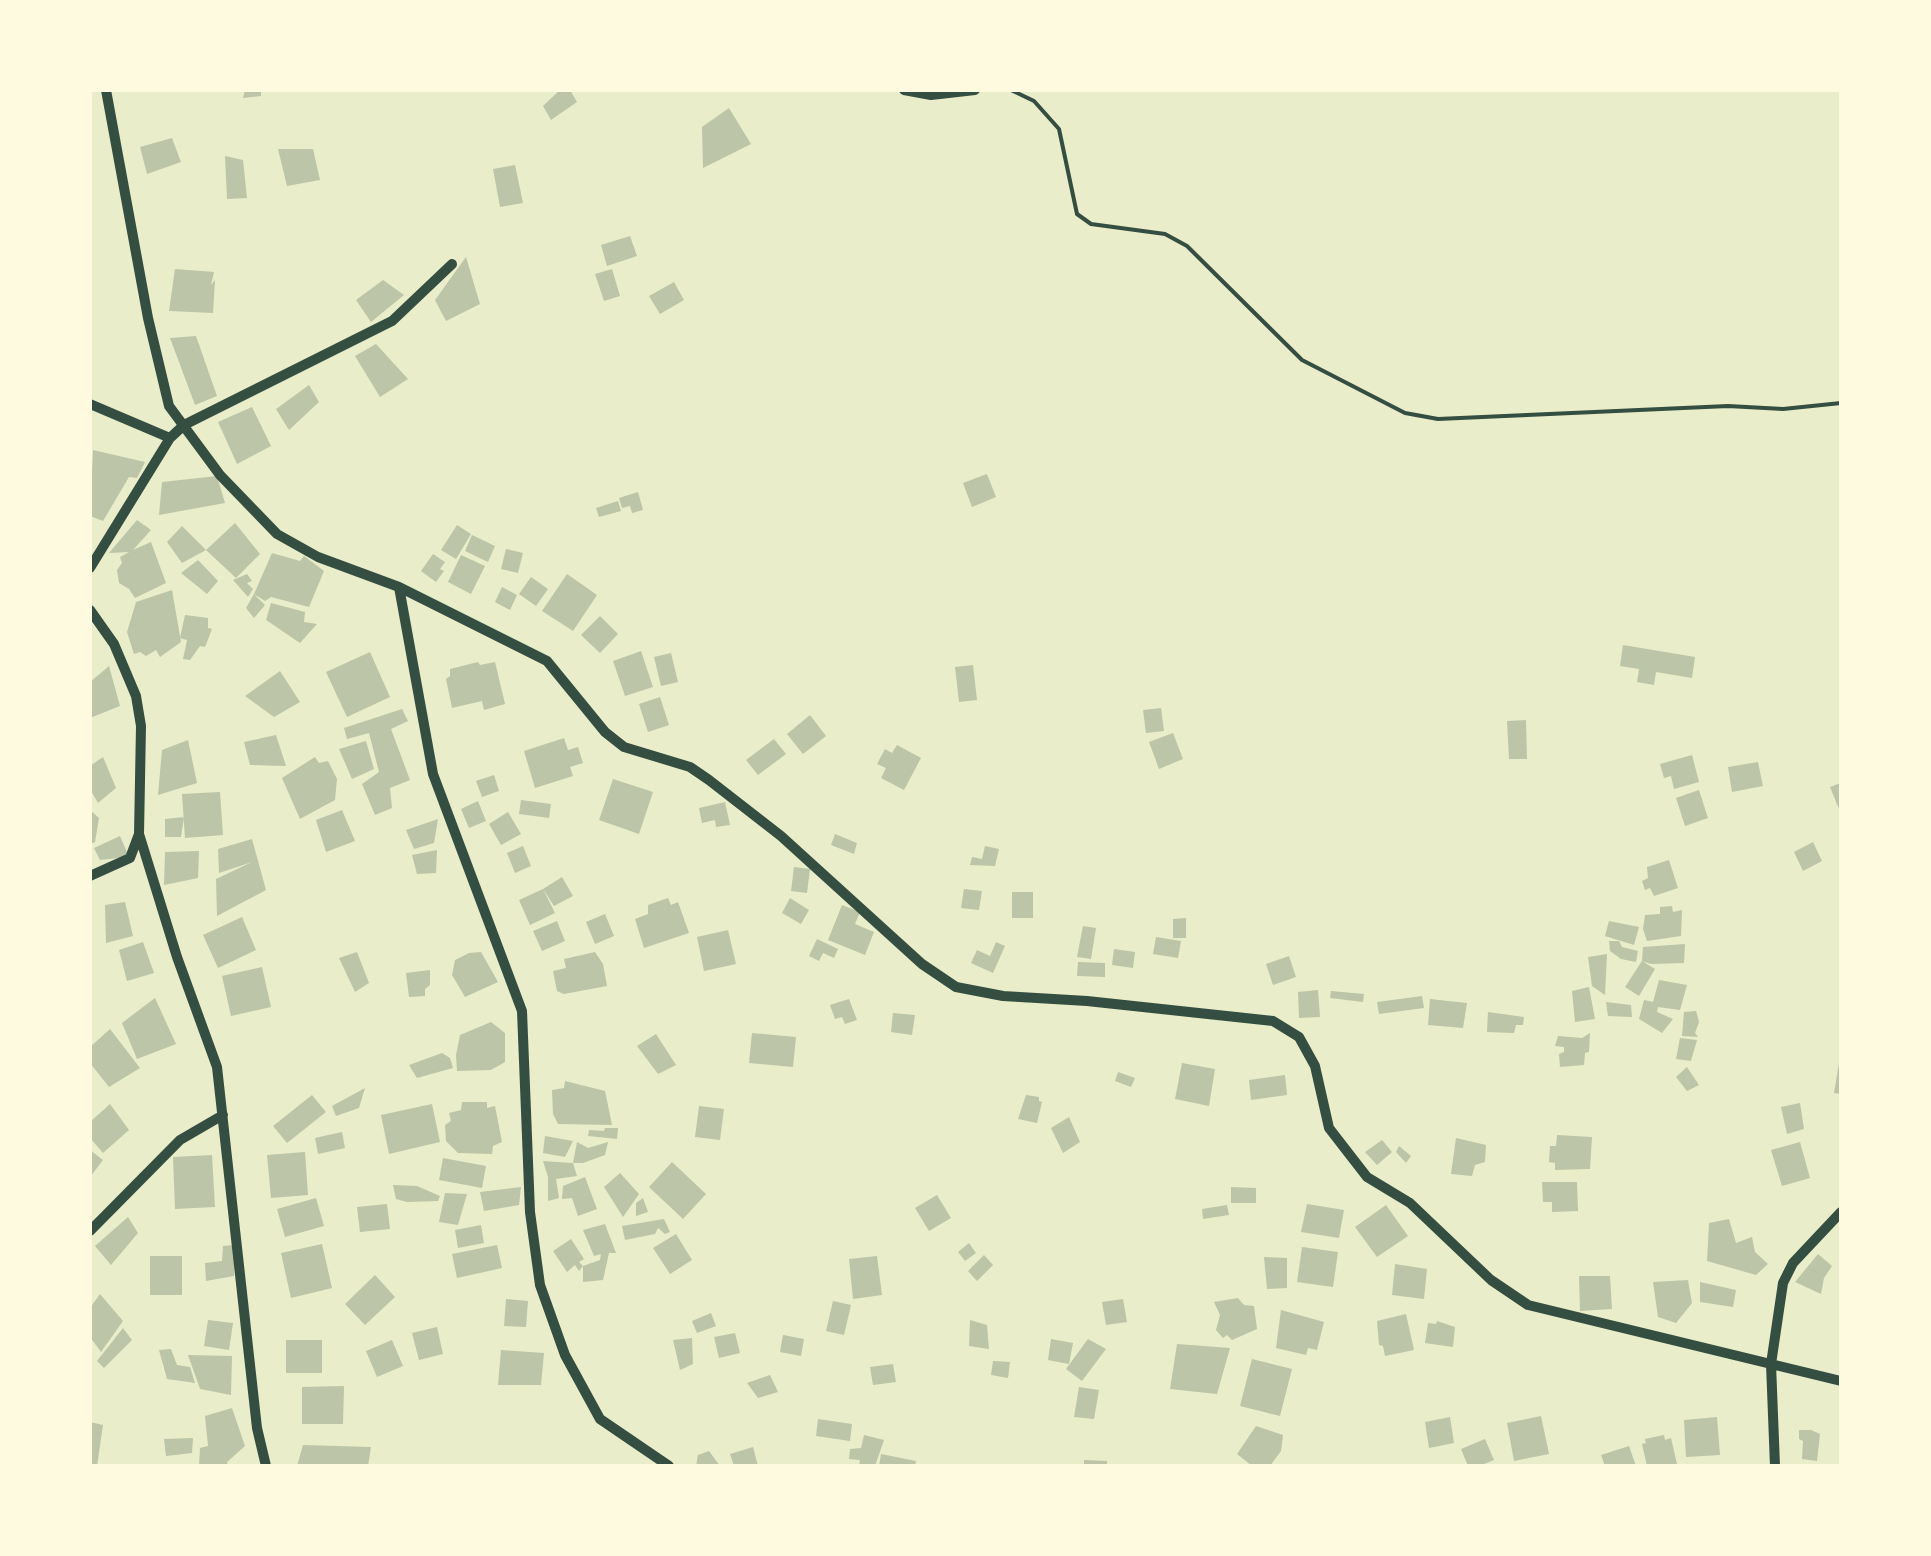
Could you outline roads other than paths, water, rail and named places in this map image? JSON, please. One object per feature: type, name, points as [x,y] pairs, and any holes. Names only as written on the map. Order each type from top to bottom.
[{"type":"street","points":[[106,90],[169,406],[220,475],[277,534],[318,557],[399,586],[547,662],[614,740],[624,747],[690,768],[709,780],[782,836],[922,964],[956,987],[1003,996],[1087,1000],[1273,1021],[1299,1036],[1315,1066],[1329,1128],[1367,1177],[1410,1203],[1491,1280],[1528,1305],[1841,1381]]},
{"type":"street","points":[[904,90],[930,95],[975,90]]},
{"type":"street","points":[[90,568],[170,438],[184,424],[392,321],[452,264]]},
{"type":"street","points":[[90,404],[170,438]]},
{"type":"street","points":[[399,586],[433,774],[522,1011],[530,1212],[540,1285],[564,1355],[600,1420],[669,1466]]},
{"type":"street","points":[[90,610],[114,644],[136,696],[140,726],[140,834],[177,957],[217,1067],[258,1428],[266,1466]]},
{"type":"street","points":[[90,876],[130,858],[140,834]]},
{"type":"street","points":[[90,1231],[180,1140],[223,1115]]},
{"type":"street","points":[[1774,1466],[1771,1364],[1782,1284],[1793,1263],[1841,1212]]}]
